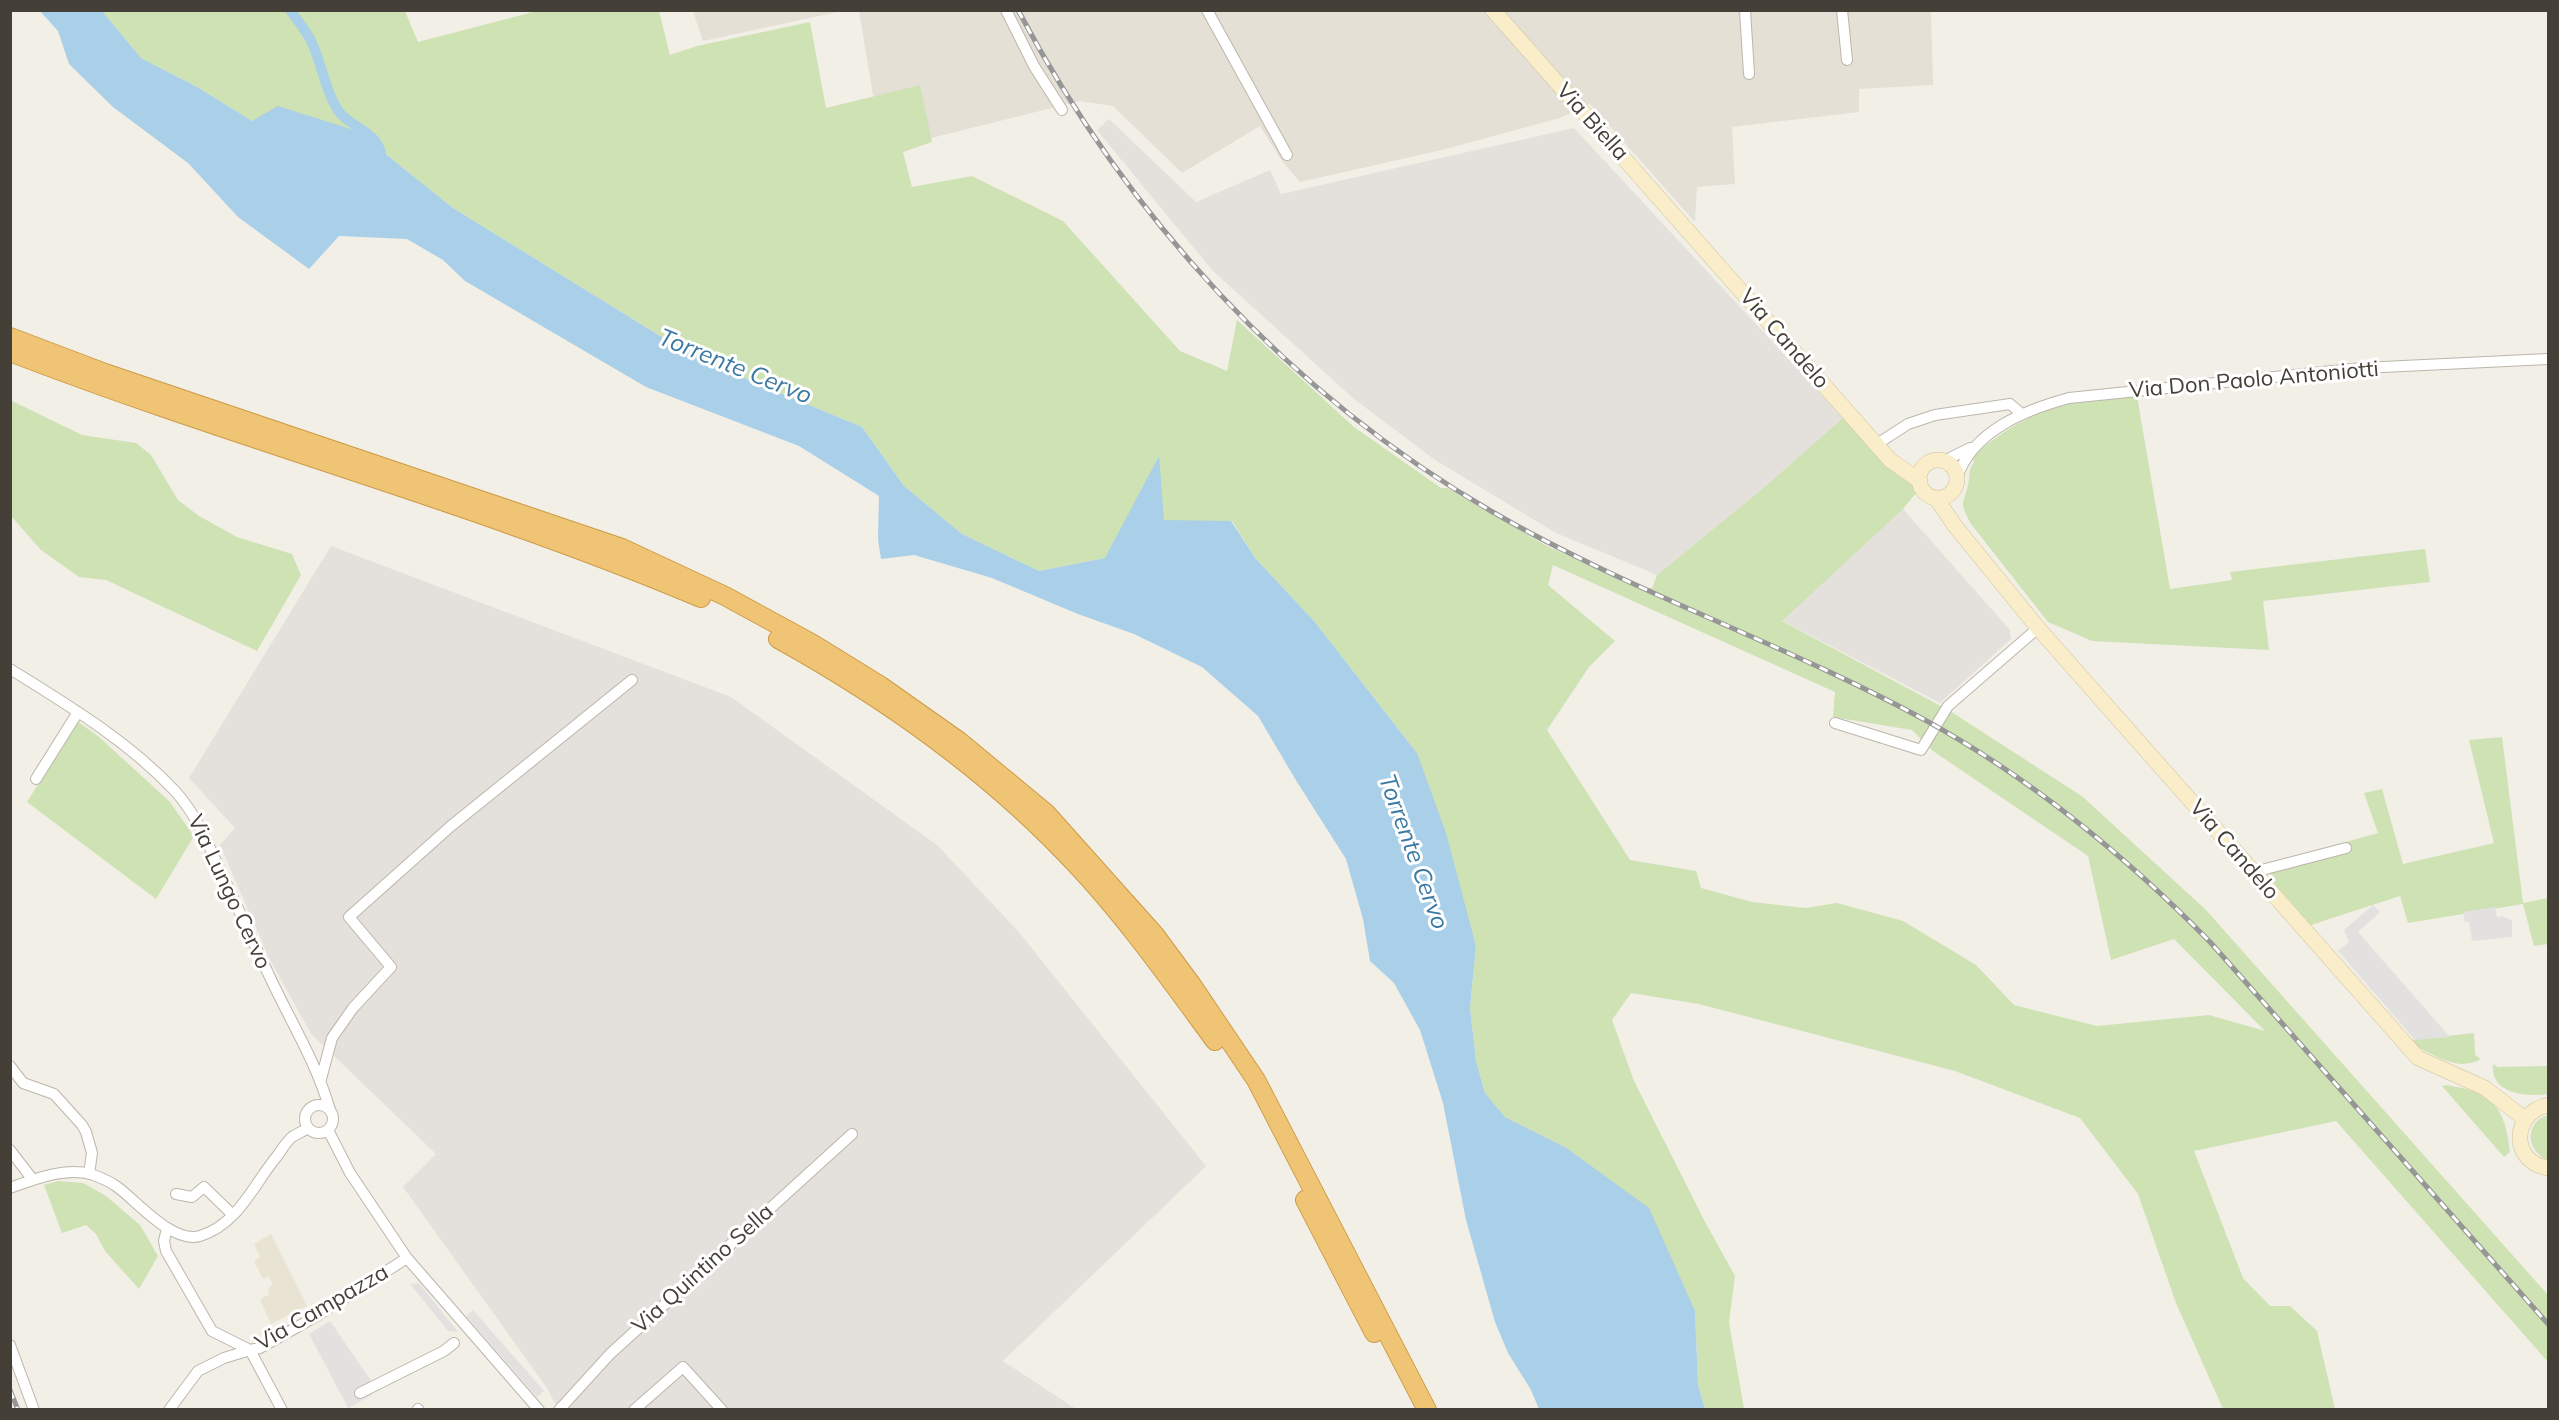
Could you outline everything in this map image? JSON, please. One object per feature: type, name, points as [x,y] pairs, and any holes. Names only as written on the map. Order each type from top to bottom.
[{"type":"highway","points":[[10,337],[105,373],[622,548],[725,596],[813,644],[881,686],[959,741],[1046,813],[1140,917],[1192,985],[1256,1080],[1427,1410]]},
{"type":"highway","points":[[10,352],[164,409],[614,561],[706,600],[795,648],[877,700],[952,753],[999,790],[1066,853],[1143,945],[1250,1087],[1414,1410]]},
{"type":"street","points":[[1006,10],[1034,66],[1062,110]]},
{"type":"street","points":[[1207,10],[1287,155]]},
{"type":"street","name":"Via Biella","points":[[1493,10],[1691,233]]},
{"type":"street","points":[[1745,10],[1749,74]]},
{"type":"street","points":[[1842,10],[1846,60]]},
{"type":"street","name":"Via Candelo","points":[[1691,233],[1890,460],[1920,481]]},
{"type":"street","name":"Via Don Paolo Antoniotti","points":[[1937,462],[1973,446],[2022,414],[2069,398],[2362,368],[2548,359]]},
{"type":"street","points":[[1877,444],[1908,424],[1935,415],[2015,403],[2022,414]]},
{"type":"street","name":"Via Candelo","points":[[1877,444],[1906,462],[1917,465],[1937,462]]},
{"type":"street","name":"Via Don Paolo Antoniotti","points":[[1954,485],[1966,455],[1973,446]]},
{"type":"street","points":[[1937,462],[1953,468],[1954,485],[1942,498],[1927,494],[1920,481],[1922,471],[1937,462]]},
{"type":"street","name":"Via Candelo","points":[[1954,485],[1959,518],[1972,544]]},
{"type":"street","name":"Via Candelo","points":[[1936,498],[2005,590],[2418,1058],[2485,1088],[2525,1119]]},
{"type":"street","points":[[1835,723],[1921,750],[1948,706],[2038,628]]},
{"type":"street","name":"Via Lungo Cervo","points":[[10,669],[78,712],[122,744],[168,784],[188,806],[269,977],[321,1079],[330,1110]]},
{"type":"street","points":[[321,1079],[332,1038],[353,1008],[391,967],[349,917],[451,826],[632,680]]},
{"type":"street","points":[[36,779],[78,712]]},
{"type":"street","points":[[2254,872],[2346,848]]},
{"type":"street","points":[[10,1066],[23,1083],[54,1094],[86,1132],[92,1153],[89,1174]]},
{"type":"street","points":[[311,1107],[319,1104],[330,1110],[333,1123],[328,1130],[320,1133],[308,1128],[305,1119],[311,1107],[325,1092]]},
{"type":"street","points":[[2548,1105],[2532,1112],[2525,1119],[2521,1128],[2522,1149],[2535,1164],[2548,1168]]},
{"type":"street","points":[[10,1188],[33,1180],[70,1172],[89,1174],[114,1184],[168,1228],[193,1237],[200,1236],[213,1230],[239,1210],[291,1138],[308,1128]]},
{"type":"street","points":[[328,1130],[350,1173],[407,1258],[538,1410]]},
{"type":"street","name":"Via Quintino Sella","points":[[559,1410],[610,1354],[852,1134]]},
{"type":"street","points":[[10,1150],[33,1180]]},
{"type":"street","points":[[176,1194],[192,1197],[204,1187],[233,1215]]},
{"type":"street","name":"Via Campazza","points":[[168,1228],[164,1242],[166,1251],[212,1331],[250,1350],[260,1348],[315,1317],[407,1258]]},
{"type":"street","points":[[360,1393],[444,1351],[454,1343]]},
{"type":"street","points":[[10,1345],[34,1410]]},
{"type":"street","points":[[169,1410],[198,1371],[224,1358],[250,1350],[282,1410]]},
{"type":"street","points":[[634,1410],[683,1367],[722,1410]]},
{"type":"shaded area","points":[[693,10],[842,11],[703,41]]},
{"type":"shaded area","points":[[859,11],[1931,11],[1933,85],[1859,89],[1859,112],[1732,127],[1735,184],[1697,187],[1695,222],[1590,104],[1560,118],[1442,150],[1300,182],[1282,161],[1260,126],[1182,173],[1113,106],[1080,101],[903,145],[873,95]]},
{"type":"shaded area","points":[[1109,119],[1196,202],[1270,170],[1281,194],[1574,128],[1843,418],[1761,490],[1657,575],[1556,533],[1435,460],[1354,399],[1212,270],[1097,130]]},
{"type":"shaded area","points":[[1903,509],[2010,630],[2011,639],[1940,703],[1781,620]]},
{"type":"shaded area","points":[[331,546],[731,697],[937,845],[1018,931],[1206,1166],[1003,1361],[1076,1409],[558,1409],[547,1388],[403,1187],[436,1154],[311,1034],[269,958],[220,845],[235,828],[189,778]]},
{"type":"shaded area","points":[[2373,905],[2380,912],[2358,932],[2450,1037],[2415,1040],[2338,951],[2349,942],[2344,930]]},
{"type":"shaded area","points":[[2495,907],[2497,917],[2502,916],[2512,920],[2512,937],[2472,941],[2469,922],[2465,922],[2463,912]]},
{"type":"shaded area","points":[[271,1234],[307,1306],[271,1324],[260,1300],[269,1294],[268,1289],[273,1284],[268,1276],[263,1279],[254,1261],[260,1257],[254,1244]]},
{"type":"shaded area","points":[[419,1283],[458,1332],[448,1331],[410,1284]]},
{"type":"shaded area","points":[[473,1310],[544,1391],[537,1397],[466,1316]]},
{"type":"shaded area","points":[[330,1321],[374,1385],[372,1395],[348,1408],[309,1334]]},
{"type":"green space","points":[[102,11],[405,11],[418,42],[537,11],[659,11],[670,55],[697,46],[810,22],[826,108],[920,85],[932,142],[903,152],[912,187],[972,176],[1063,221],[1180,351],[1227,371],[1237,320],[1354,427],[1441,488],[1447,488],[1547,546],[1635,587],[1652,588],[1657,575],[1761,490],[1843,418],[1884,465],[1914,486],[1916,493],[1903,509],[1782,621],[1950,711],[2083,797],[2206,910],[2548,1295],[2548,1362],[2336,1121],[2194,1151],[2243,1278],[2270,1306],[2290,1306],[2317,1331],[2335,1409],[2223,1409],[2176,1303],[2138,1194],[2080,1118],[1955,1071],[1699,1004],[1631,993],[1612,1020],[1634,1081],[1735,1276],[1729,1322],[1744,1409],[1705,1409],[1698,1385],[1695,1311],[1565,1147],[1505,1117],[1485,1093],[1476,1061],[1470,1008],[1476,946],[1417,753],[1314,621],[1256,559],[1232,521],[1105,558],[1039,571],[962,534],[904,486],[862,427],[694,357],[453,208],[357,131],[252,121],[199,88],[141,58]],"holes":[[[1553,565],[1835,692],[1833,717],[1912,730],[1933,751],[2088,856],[2111,960],[2174,939],[2265,1031],[2209,1015],[2097,1026],[2014,1005],[1976,965],[1903,921],[1837,903],[1806,908],[1752,902],[1701,888],[1696,871],[1630,860],[1547,730],[1589,667],[1615,641],[1548,585]]]},
{"type":"green space","points":[[2137,396],[2170,589],[2232,580],[2230,572],[2425,549],[2430,582],[2263,601],[2269,650],[2092,641],[2048,622],[1971,524],[1965,512],[1963,501],[1974,462],[1972,457],[2005,432],[2029,418],[2054,408],[2076,402]]},
{"type":"green space","points":[[10,400],[82,435],[136,443],[151,455],[178,500],[199,516],[237,537],[292,554],[301,575],[257,651],[106,580],[79,577],[41,550],[11,516]]},
{"type":"green space","points":[[77,721],[99,737],[169,801],[194,836],[156,899],[27,802]]},
{"type":"green space","points":[[2502,737],[2523,903],[2548,898],[2548,944],[2534,946],[2523,904],[2408,923],[2400,896],[2311,925],[2273,882],[2267,864],[2378,833],[2364,793],[2382,789],[2403,864],[2494,843],[2469,740]]},
{"type":"green space","points":[[2474,1033],[2475,1055],[2481,1059],[2464,1064],[2439,1058],[2415,1046],[2410,1040]]},
{"type":"green space","points":[[2493,1064],[2498,1067],[2548,1066],[2548,1094],[2520,1094],[2503,1087],[2497,1082]]},
{"type":"green space","points":[[2442,1086],[2475,1092],[2494,1104],[2500,1113],[2508,1136],[2510,1152],[2504,1157]]},
{"type":"green space","points":[[2548,1115],[2548,1160],[2535,1151],[2531,1137],[2535,1124]]},
{"type":"green space","points":[[58,1181],[83,1183],[106,1196],[140,1225],[158,1256],[139,1289],[105,1251],[96,1234],[86,1225],[62,1233],[44,1185]]},
{"type":"water","name":"Torrente Cervo","points":[[40,11],[102,11],[141,58],[199,88],[252,121],[278,106],[357,131],[453,208],[694,357],[862,427],[904,486],[962,534],[1039,571],[1105,558],[1159,456],[1164,520],[1231,521],[1256,559],[1314,621],[1417,753],[1446,833],[1476,946],[1470,1008],[1476,1061],[1485,1093],[1505,1117],[1565,1147],[1649,1208],[1695,1311],[1698,1385],[1705,1409],[1539,1409],[1531,1390],[1508,1353],[1495,1322],[1466,1220],[1443,1103],[1420,1030],[1394,983],[1370,961],[1363,919],[1346,859],[1258,716],[1202,667],[1134,634],[1078,614],[992,578],[914,555],[881,559],[878,539],[879,496],[799,446],[646,387],[465,281],[443,260],[407,239],[339,236],[309,269],[238,217],[188,163],[113,107],[69,64],[58,31]]},
{"type":"waterway","points":[[290,10],[311,41],[336,107],[341,114],[373,139],[381,152],[381,161]]},
{"type":"railway","points":[[1018,10],[1061,86],[1109,159],[1162,228],[1220,294],[1281,355],[1347,412],[1417,464],[1491,511],[1598,567],[1817,666],[1925,720],[2003,768],[2076,821],[2146,880],[2211,943],[2548,1324]]},
{"type":"railway","points":[[10,1390],[18,1410]]}]
